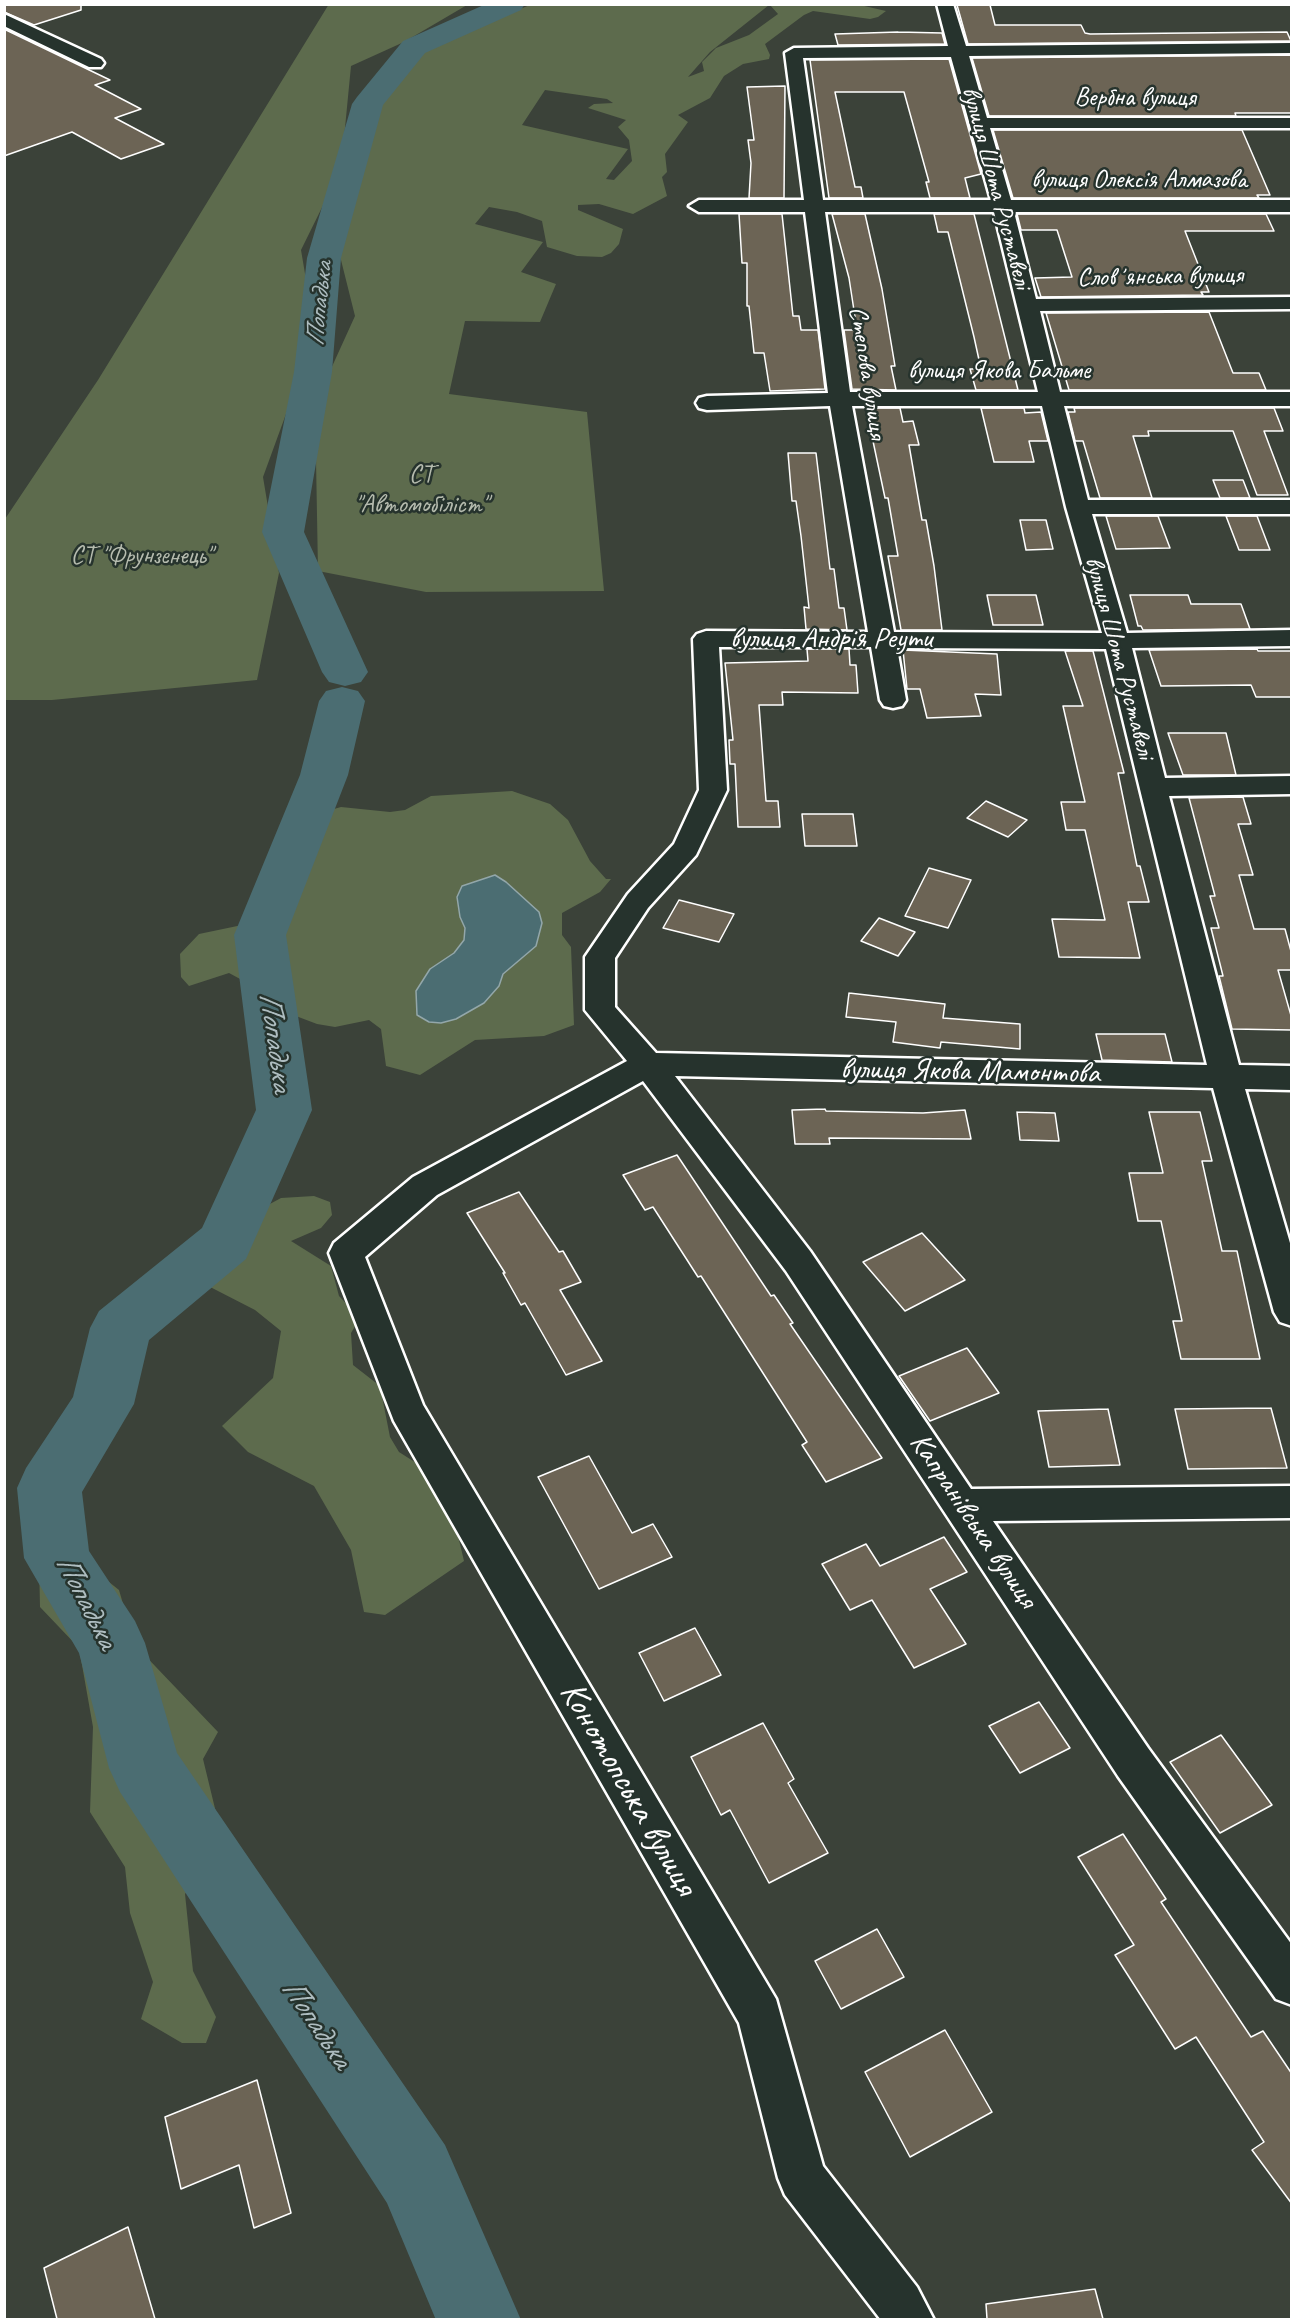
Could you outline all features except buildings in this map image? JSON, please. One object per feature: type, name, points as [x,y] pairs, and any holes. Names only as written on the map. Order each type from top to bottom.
[{"type":"street","name":"вулиця Шота Руставелі","points":[[945,4],[1003,207],[1078,507],[1117,640],[1226,1078],[1292,1312]]},
{"type":"street","points":[[4,19],[95,63]]},
{"type":"street","points":[[958,50],[1292,48]]},
{"type":"street","name":"Степова вулиця","points":[[894,700],[840,399],[794,52],[958,50]]},
{"type":"street","name":"Вербна вулиця","points":[[978,123],[1292,123]]},
{"type":"street","name":"вулиця Олексія Алмазова","points":[[699,206],[1292,206]]},
{"type":"street","name":"Словʼянська вулиця","points":[[1028,305],[1292,303]]},
{"type":"street","name":"вулиця Якова Бальме","points":[[707,403],[840,399],[1292,399]]},
{"type":"street","points":[[1078,507],[1292,507]]},
{"type":"street","name":"вулиця Андрія Реути","points":[[648,1064],[600,1010],[600,957],[638,901],[686,848],[712,789],[706,639],[1292,638]]},
{"type":"street","points":[[1153,787],[1292,785]]},
{"type":"street","name":"вулиця Якова Мамонтова","points":[[648,1064],[1292,1078]]},
{"type":"street","name":"Конотопська вулиця","points":[[648,1064],[425,1186],[346,1252],[406,1410],[760,2015],[802,2178],[910,2319]]},
{"type":"street","name":"Капранівська вулиця","points":[[648,1064],[798,1261],[963,1505],[1132,1762],[1292,1983]]},
{"type":"street","points":[[963,1505],[1292,1502]]},
{"type":"green space","name":"СТ \"Фрунзенець\"","points":[[329,4],[467,5],[404,42],[351,66],[341,169],[301,250],[312,315],[305,362],[263,477],[279,573],[257,680],[52,700],[5,700],[5,519],[98,380]]},
{"type":"green space","name":"СТ \"Автомобіліст\"","points":[[530,5],[769,5],[710,52],[688,77],[704,71],[702,62],[716,48],[749,35],[778,14],[770,5],[860,5],[886,11],[870,19],[813,11],[804,15],[765,44],[770,55],[769,59],[743,64],[724,76],[710,98],[678,115],[688,122],[665,154],[667,172],[662,177],[667,196],[633,214],[599,204],[578,205],[578,210],[623,229],[619,244],[611,253],[602,257],[577,256],[547,247],[542,221],[517,212],[489,207],[475,224],[543,242],[521,272],[556,284],[540,322],[465,321],[449,394],[587,412],[604,591],[426,592],[318,571],[315,404],[355,316],[340,256],[351,189],[379,104],[424,47]],"holes":[[[545,90],[607,99],[613,103],[594,104],[588,108],[626,120],[618,127],[629,140],[632,161],[614,180],[606,179],[628,149],[522,125]]]},
{"type":"green space","points":[[512,791],[550,804],[568,820],[590,861],[606,879],[611,879],[600,892],[562,913],[562,935],[571,947],[574,1025],[544,1036],[475,1040],[420,1075],[386,1066],[381,1029],[369,1020],[335,1027],[317,1024],[288,1013],[270,995],[229,973],[189,986],[181,977],[180,954],[199,934],[266,920],[281,914],[290,904],[294,893],[287,851],[295,820],[341,807],[390,812],[405,810],[431,796]],"holes":[[[462,886],[536,946],[503,974],[498,986],[430,969],[454,953],[464,940],[465,928],[460,917],[457,896]]]},
{"type":"green space","points":[[314,1196],[330,1202],[332,1215],[321,1228],[291,1241],[331,1266],[339,1296],[360,1318],[351,1333],[353,1365],[380,1386],[390,1437],[399,1452],[435,1475],[451,1506],[464,1561],[385,1615],[364,1612],[351,1550],[314,1486],[248,1452],[222,1426],[273,1378],[281,1331],[255,1310],[179,1271],[216,1233],[281,1198]]},
{"type":"green space","points":[[69,1550],[119,1590],[135,1645],[218,1732],[203,1759],[219,1825],[213,1849],[185,1894],[193,1971],[216,2017],[206,2043],[182,2043],[141,2019],[153,1982],[130,1913],[125,1867],[90,1812],[93,1727],[79,1648],[40,1607],[39,1560]]},
{"type":"water","points":[[495,875],[539,912],[542,923],[536,946],[503,974],[499,986],[484,1003],[456,1019],[441,1023],[429,1022],[417,1015],[416,991],[430,969],[454,953],[464,940],[465,928],[460,917],[457,897],[462,886]]},
{"type":"waterway","name":"Попадька","points":[[345,672],[283,532],[313,372],[324,258],[368,104],[414,47],[511,4]]},
{"type":"waterway","name":"Попадька","points":[[342,701],[324,775],[260,935],[284,1110],[225,1243],[121,1328],[103,1404],[49,1488],[57,1558],[111,1643],[145,1768],[416,2174],[479,2320]]}]
